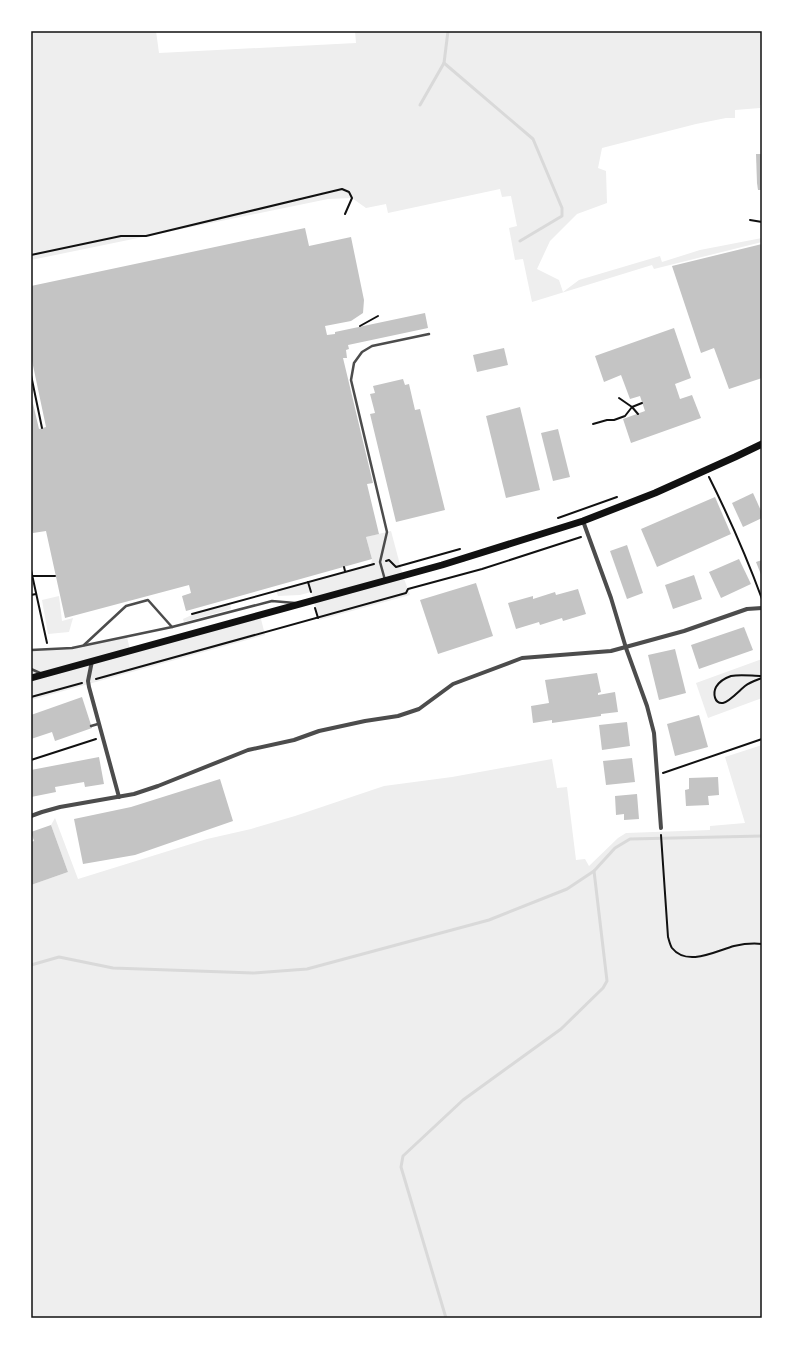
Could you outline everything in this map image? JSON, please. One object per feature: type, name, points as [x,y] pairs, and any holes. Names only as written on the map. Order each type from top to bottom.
[{"type":"main road","points":[[31,678],[442,565],[583,521],[655,493],[762,444]]},
{"type":"street","points":[[583,521],[611,598],[626,648],[648,706],[654,733],[661,828]]},
{"type":"street","points":[[31,816],[60,807],[134,794],[248,750],[294,740],[319,731],[365,721],[398,716],[419,709],[453,684],[522,658],[596,653],[626,648],[684,631],[747,609],[762,608]]},
{"type":"street","points":[[92,661],[88,682],[98,724],[119,797]]},
{"type":"lane","points":[[385,581],[380,562],[387,532],[351,380],[354,363],[362,352],[372,346],[430,334]]},
{"type":"lane","points":[[84,645],[126,606],[148,600],[172,627]]},
{"type":"lane","points":[[31,650],[72,648],[172,627],[272,601],[302,604]]},
{"type":"lane","points":[[31,669],[44,674]]},
{"type":"lane","points":[[92,726],[98,724]]},
{"type":"path","points":[[31,255],[121,236],[146,236],[342,189],[349,192],[352,198],[345,214]]},
{"type":"path","points":[[750,220],[762,222]]},
{"type":"path","points":[[360,326],[378,316]]},
{"type":"path","points":[[31,374],[42,428]]},
{"type":"path","points":[[619,398],[638,414]]},
{"type":"path","points":[[593,424],[607,420],[614,420],[625,416],[632,408],[642,403]]},
{"type":"path","points":[[706,470],[752,572],[762,599]]},
{"type":"path","points":[[556,520],[617,497]]},
{"type":"path","points":[[31,697],[406,593],[408,589],[482,569],[587,535]]},
{"type":"path","points":[[189,616],[196,612],[380,562],[389,560],[396,567],[465,548]]},
{"type":"path","points":[[344,567],[345,571]]},
{"type":"path","points":[[31,570],[47,643]]},
{"type":"path","points":[[32,576],[55,576]]},
{"type":"path","points":[[267,589],[268,593]]},
{"type":"path","points":[[31,595],[36,594]]},
{"type":"path","points":[[316,608],[318,618]]},
{"type":"path","points":[[740,675],[762,677],[747,685],[723,703],[715,699],[714,694],[716,687],[722,680],[731,676],[740,675]]},
{"type":"path","points":[[658,775],[762,739]]},
{"type":"path","points":[[31,760],[93,740]]},
{"type":"path","points":[[661,828],[661,847],[668,937],[671,947],[678,954],[693,957],[751,943],[762,944]]},
{"type":"shaded area","points":[[31,31],[156,31],[159,53],[356,43],[355,31],[762,31],[762,105],[760,105],[760,108],[735,110],[735,118],[726,118],[696,124],[602,148],[598,168],[606,171],[607,203],[577,214],[550,241],[537,269],[559,280],[563,292],[579,280],[660,256],[662,262],[700,250],[762,238],[762,242],[654,269],[652,265],[532,302],[523,259],[515,260],[509,228],[517,226],[511,196],[502,197],[500,189],[388,213],[386,204],[366,208],[352,198],[328,199],[31,260]]},
{"type":"shaded area","points":[[391,531],[403,576],[410,595],[319,620],[311,592],[300,595],[278,596],[276,590],[371,565],[372,559],[366,537]]},
{"type":"shaded area","points":[[59,596],[62,621],[73,618],[69,632],[48,634],[42,600]]},
{"type":"shaded area","points":[[230,603],[231,609],[184,622],[183,619],[196,613]]},
{"type":"shaded area","points":[[260,615],[265,635],[31,700],[31,650],[72,648],[127,637],[130,650]]},
{"type":"shaded area","points":[[762,659],[762,698],[708,718],[696,683]]},
{"type":"shaded area","points":[[762,745],[762,1318],[31,1318],[31,885],[68,872],[51,825],[55,818],[78,879],[207,839],[251,829],[295,816],[384,786],[452,777],[552,759],[557,788],[567,787],[576,860],[585,859],[589,866],[618,838],[626,833],[710,830],[710,826],[745,823],[725,757]]},
{"type":"building","points":[[756,154],[762,154],[762,190],[758,190]]},
{"type":"building","points":[[305,228],[309,246],[351,237],[364,300],[363,313],[351,321],[325,326],[327,335],[425,313],[428,328],[348,345],[349,349],[346,350],[347,358],[343,358],[373,483],[367,484],[379,534],[366,537],[372,559],[186,611],[182,596],[191,593],[189,585],[65,618],[46,531],[33,533],[31,524],[31,395],[39,429],[46,427],[31,356],[31,286]]},
{"type":"building","points":[[762,244],[762,378],[729,389],[714,348],[701,353],[672,266]]},
{"type":"building","points":[[674,328],[691,378],[675,384],[680,399],[692,395],[701,418],[631,443],[623,419],[645,411],[640,396],[630,399],[621,375],[604,382],[595,356]]},
{"type":"building","points":[[504,348],[508,365],[477,372],[473,355]]},
{"type":"building","points":[[403,379],[405,385],[409,384],[415,410],[420,409],[445,510],[396,522],[370,414],[375,413],[370,394],[375,393],[373,386]]},
{"type":"building","points":[[520,407],[540,490],[506,498],[486,416]]},
{"type":"building","points":[[558,429],[570,477],[553,481],[541,433]]},
{"type":"building","points":[[753,493],[762,513],[762,518],[743,527],[732,503]]},
{"type":"building","points":[[715,497],[731,534],[657,567],[641,529]]},
{"type":"building","points":[[627,545],[643,593],[627,599],[610,551]]},
{"type":"building","points":[[739,559],[751,584],[721,598],[709,572]]},
{"type":"building","points":[[762,560],[762,577],[756,562]]},
{"type":"building","points":[[694,575],[702,599],[673,609],[665,585]]},
{"type":"building","points":[[476,583],[493,636],[438,654],[420,600]]},
{"type":"building","points":[[578,589],[586,614],[563,621],[562,618],[540,625],[539,622],[516,629],[508,603],[533,596],[533,599],[555,592],[556,595]]},
{"type":"building","points":[[744,627],[753,650],[699,669],[691,645]]},
{"type":"building","points":[[675,649],[686,693],[659,700],[648,655]]},
{"type":"building","points":[[597,673],[601,692],[598,693],[598,695],[615,692],[618,712],[552,723],[552,720],[533,723],[531,706],[549,703],[545,680]]},
{"type":"building","points":[[82,697],[92,728],[55,741],[52,732],[31,739],[31,715]]},
{"type":"building","points":[[699,715],[708,747],[675,756],[667,724]]},
{"type":"building","points":[[627,722],[630,746],[602,750],[599,725]]},
{"type":"building","points":[[99,757],[104,784],[85,787],[84,782],[55,787],[56,792],[31,797],[31,770]]},
{"type":"building","points":[[632,758],[635,782],[606,785],[603,761]]},
{"type":"building","points":[[718,777],[719,795],[708,796],[709,805],[686,806],[685,790],[689,789],[689,778]]},
{"type":"building","points":[[220,779],[233,821],[135,855],[83,864],[74,819],[131,807]]},
{"type":"building","points":[[637,794],[639,819],[624,820],[624,814],[616,815],[615,796]]},
{"type":"building","points":[[51,825],[68,872],[31,885],[31,842],[34,841],[31,832]]},
{"type":"waterway","points":[[420,105],[444,63],[448,31]]},
{"type":"waterway","points":[[444,63],[533,139],[562,208],[562,216],[520,241]]},
{"type":"waterway","points":[[31,965],[59,957],[113,968],[253,973],[307,969],[489,920],[567,889],[594,871],[615,848],[630,839],[762,836]]},
{"type":"waterway","points":[[446,1318],[401,1167],[403,1156],[463,1100],[561,1029],[603,988],[607,981],[594,871]]}]
